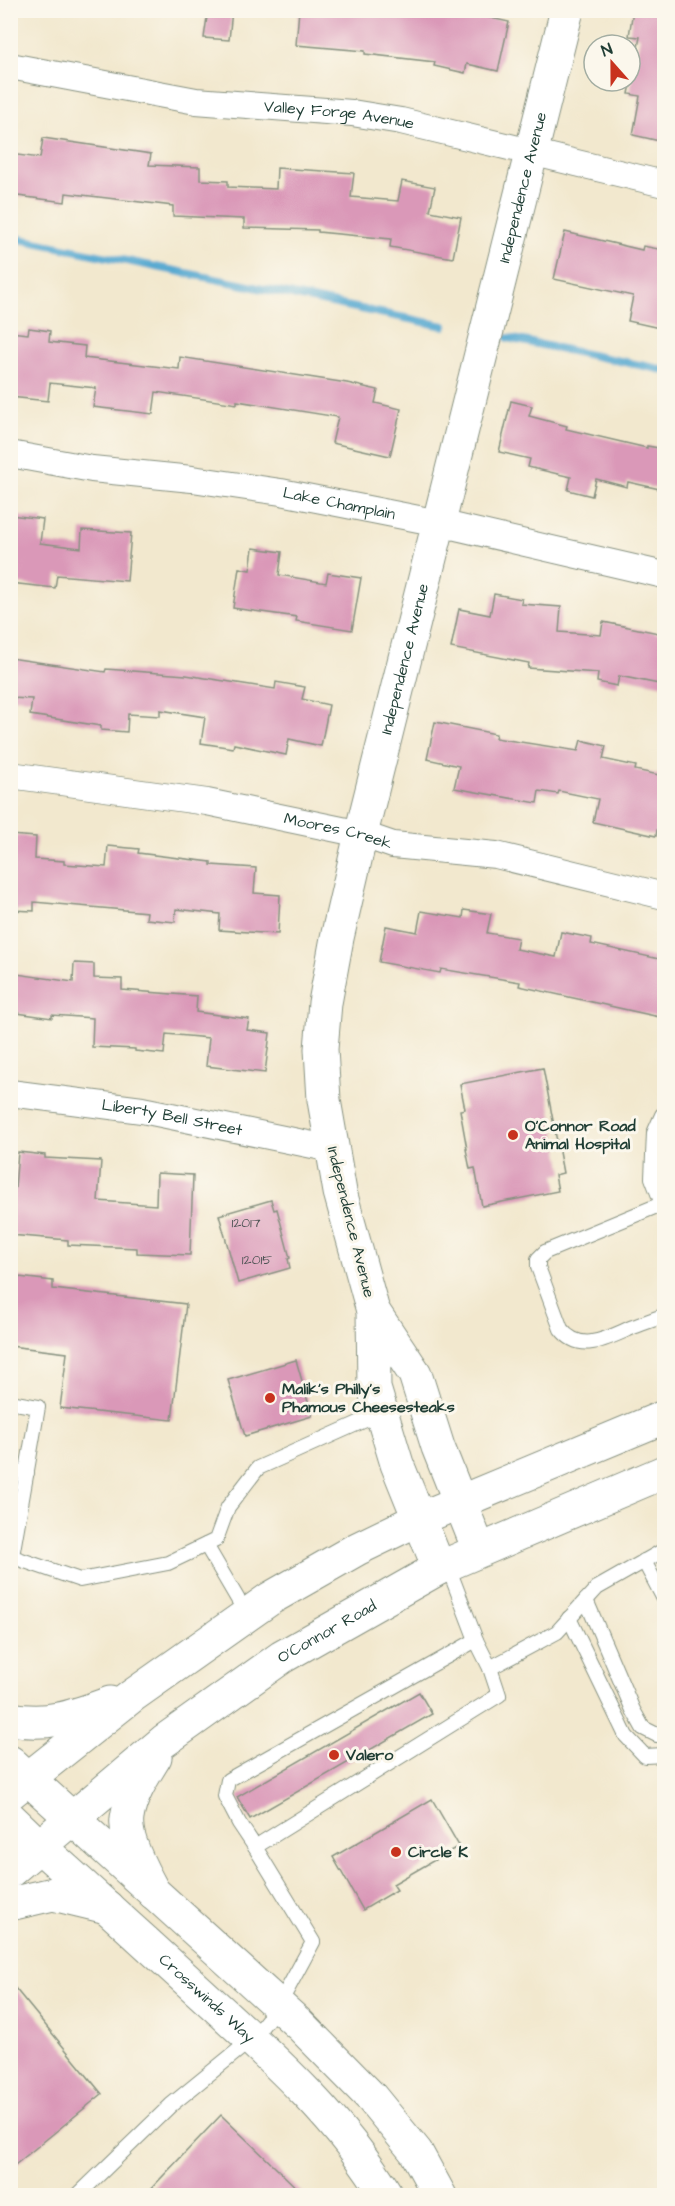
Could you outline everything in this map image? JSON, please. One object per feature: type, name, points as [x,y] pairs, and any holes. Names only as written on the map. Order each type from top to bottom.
[{"type":"main road","name":"Independence Avenue","points":[[443,1566],[419,1519],[397,1464],[374,1388],[373,1311],[340,1192],[324,1100],[321,1049],[325,1003],[337,938],[361,834],[567,10]]},
{"type":"main road","name":"Independence Avenue","points":[[373,1311],[415,1374],[438,1448],[479,1550]]},
{"type":"main road","points":[[440,2196],[416,2152],[370,2097],[279,2005],[73,1819],[17,1778],[271,1598],[357,1549],[419,1519],[664,1416]]},
{"type":"main road","name":"O'Connor Road","points":[[10,1871],[164,1742],[282,1658],[443,1566],[664,1472]]},
{"type":"main road","points":[[10,1719],[33,1723],[68,1718],[132,1696]]},
{"type":"main road","points":[[154,1893],[135,1858],[127,1819],[136,1788],[164,1742]]},
{"type":"main road","name":"Crosswinds Way","points":[[10,1818],[252,2039],[320,2108],[375,2176],[387,2196]]},
{"type":"main road","points":[[10,1904],[53,1894],[106,1907]]},
{"type":"street","name":"Valley Forge Avenue","points":[[10,66],[196,101],[352,114],[401,121],[664,184]]},
{"type":"street","name":"Lake Champlain","points":[[10,454],[92,470],[192,479],[281,492],[439,523],[664,575]]},
{"type":"street","name":"Moores Creek","points":[[10,775],[207,802],[361,834],[393,845],[496,855],[664,896]]},
{"type":"street","name":"Liberty Bell Street","points":[[10,1093],[142,1110],[332,1149]]},
{"type":"lane","points":[[664,1114],[654,1133],[652,1178],[663,1204],[545,1252],[538,1259],[538,1267],[561,1329],[567,1338],[598,1342],[664,1316]]},
{"type":"lane","points":[[10,1402],[38,1407],[11,1556],[80,1580],[168,1563],[216,1540],[228,1507],[258,1468],[381,1413]]},
{"type":"lane","points":[[10,1469],[27,1473]]},
{"type":"lane","points":[[206,1545],[247,1615]]},
{"type":"lane","points":[[490,1668],[557,1632],[597,1588],[664,1550]]},
{"type":"lane","points":[[644,1561],[664,1599]]},
{"type":"lane","points":[[255,1847],[499,1695],[490,1668],[443,1566]]},
{"type":"lane","points":[[586,1600],[633,1710],[643,1728],[657,1735],[664,1733]]},
{"type":"lane","points":[[569,1618],[626,1736],[645,1756],[664,1755]]},
{"type":"lane","points":[[77,2196],[171,2105],[252,2039],[279,2005],[313,1942],[225,1796],[228,1780],[476,1640]]},
{"type":"building","points":[[208,10],[232,10],[229,40],[204,38]]},
{"type":"building","points":[[299,10],[455,10],[509,22],[498,71],[467,64],[465,73],[434,66],[435,62],[365,54],[365,51],[296,45]]},
{"type":"building","points":[[633,10],[664,10],[664,142],[633,135],[640,96],[629,94],[642,93],[642,33],[629,33]]},
{"type":"building","points":[[43,138],[151,154],[149,165],[200,167],[200,180],[228,181],[228,187],[276,189],[277,168],[354,173],[351,197],[398,201],[402,181],[435,187],[430,211],[461,217],[453,258],[390,247],[391,239],[318,232],[318,230],[244,228],[244,219],[173,216],[173,206],[66,193],[65,202],[10,195],[10,154],[40,158]]},
{"type":"building","points":[[565,232],[642,250],[643,246],[664,250],[664,329],[628,321],[633,296],[554,279]]},
{"type":"building","points":[[29,328],[50,331],[49,342],[85,346],[84,358],[179,369],[180,357],[347,383],[378,390],[375,403],[401,409],[390,456],[332,443],[338,417],[237,401],[237,404],[156,392],[153,414],[93,407],[96,388],[50,383],[48,401],[10,397],[10,332],[28,334]]},
{"type":"building","points":[[511,401],[532,406],[529,416],[567,426],[566,429],[647,448],[647,446],[664,449],[664,490],[628,482],[627,487],[596,479],[592,496],[568,490],[571,477],[528,467],[530,459],[499,452]]},
{"type":"building","points":[[10,515],[43,519],[40,543],[81,548],[82,530],[131,533],[127,581],[57,575],[55,588],[10,583]]},
{"type":"building","points":[[253,548],[282,552],[279,575],[326,583],[328,573],[361,578],[352,630],[296,621],[297,617],[233,608],[239,568],[250,570]]},
{"type":"building","points":[[494,594],[522,599],[521,604],[561,607],[559,632],[601,635],[603,622],[664,634],[664,685],[619,676],[617,686],[597,682],[598,673],[528,668],[529,663],[451,648],[459,609],[490,615]]},
{"type":"building","points":[[10,658],[105,672],[106,669],[186,675],[275,689],[276,682],[305,687],[302,699],[329,705],[321,746],[289,739],[286,755],[234,744],[233,748],[201,743],[205,717],[160,710],[160,716],[128,714],[127,732],[101,730],[101,726],[30,715],[32,699],[10,698]]},
{"type":"building","points":[[435,722],[496,734],[495,738],[578,751],[581,740],[606,746],[603,759],[636,766],[635,770],[664,776],[664,817],[660,816],[656,836],[593,822],[598,799],[559,791],[558,794],[539,791],[537,803],[454,788],[459,766],[427,759]]},
{"type":"building","points":[[10,835],[36,837],[35,859],[64,861],[64,864],[106,867],[108,846],[139,849],[138,853],[211,862],[211,865],[256,868],[254,893],[280,895],[278,934],[219,930],[220,914],[176,909],[175,922],[146,919],[147,912],[34,902],[34,911],[10,910]]},
{"type":"building","points":[[464,910],[491,914],[487,933],[518,938],[516,949],[556,957],[561,932],[592,938],[591,944],[664,960],[664,1018],[519,986],[520,982],[441,969],[440,973],[379,962],[386,926],[417,932],[421,911],[463,918]]},
{"type":"building","points":[[74,963],[94,964],[94,978],[122,979],[122,990],[197,996],[196,1012],[249,1019],[247,1030],[270,1033],[265,1073],[206,1066],[209,1038],[166,1034],[164,1054],[135,1051],[135,1049],[92,1047],[93,1018],[52,1015],[52,1018],[10,1012],[10,973],[73,982]]},
{"type":"building","name":"O'Connor Road Animal Hospital","points":[[543,1068],[563,1173],[555,1175],[558,1191],[482,1206],[475,1168],[470,1169],[466,1149],[460,1110],[465,1109],[460,1084]]},
{"type":"building","points":[[18,1152],[45,1155],[45,1158],[101,1161],[98,1201],[156,1205],[157,1173],[193,1175],[190,1255],[137,1253],[137,1248],[68,1245],[68,1240],[10,1235],[10,1187],[15,1188]]},
{"type":"building","points":[[271,1200],[274,1210],[277,1209],[290,1258],[288,1259],[290,1268],[238,1283],[219,1215]]},
{"type":"building","points":[[10,1276],[53,1281],[53,1289],[186,1304],[172,1420],[60,1408],[67,1353],[10,1346]]},
{"type":"building","name":"Malik's Philly's Phamous Cheesesteaks","points":[[296,1360],[312,1416],[245,1436],[228,1380]]},
{"type":"building","name":"Valero","points":[[419,1692],[432,1714],[250,1819],[237,1797]]},
{"type":"building","name":"Circle K","points":[[432,1799],[459,1846],[393,1884],[397,1890],[363,1910],[333,1857]]},
{"type":"building","points":[[10,1982],[102,2094],[10,2169]]},
{"type":"building","points":[[221,2115],[305,2196],[144,2196]]},
{"type":"waterway","points":[[10,237],[444,326]]},
{"type":"waterway","points":[[508,338],[664,370]]},
{"type":"place","name":"O'Connor Road Animal Hospital","points":[[513,1135]]},
{"type":"place","name":"Malik's Philly's Phamous Cheesesteaks","points":[[270,1398]]},
{"type":"place","name":"Valero","points":[[334,1755]]},
{"type":"place","name":"Circle K","points":[[396,1852]]}]
